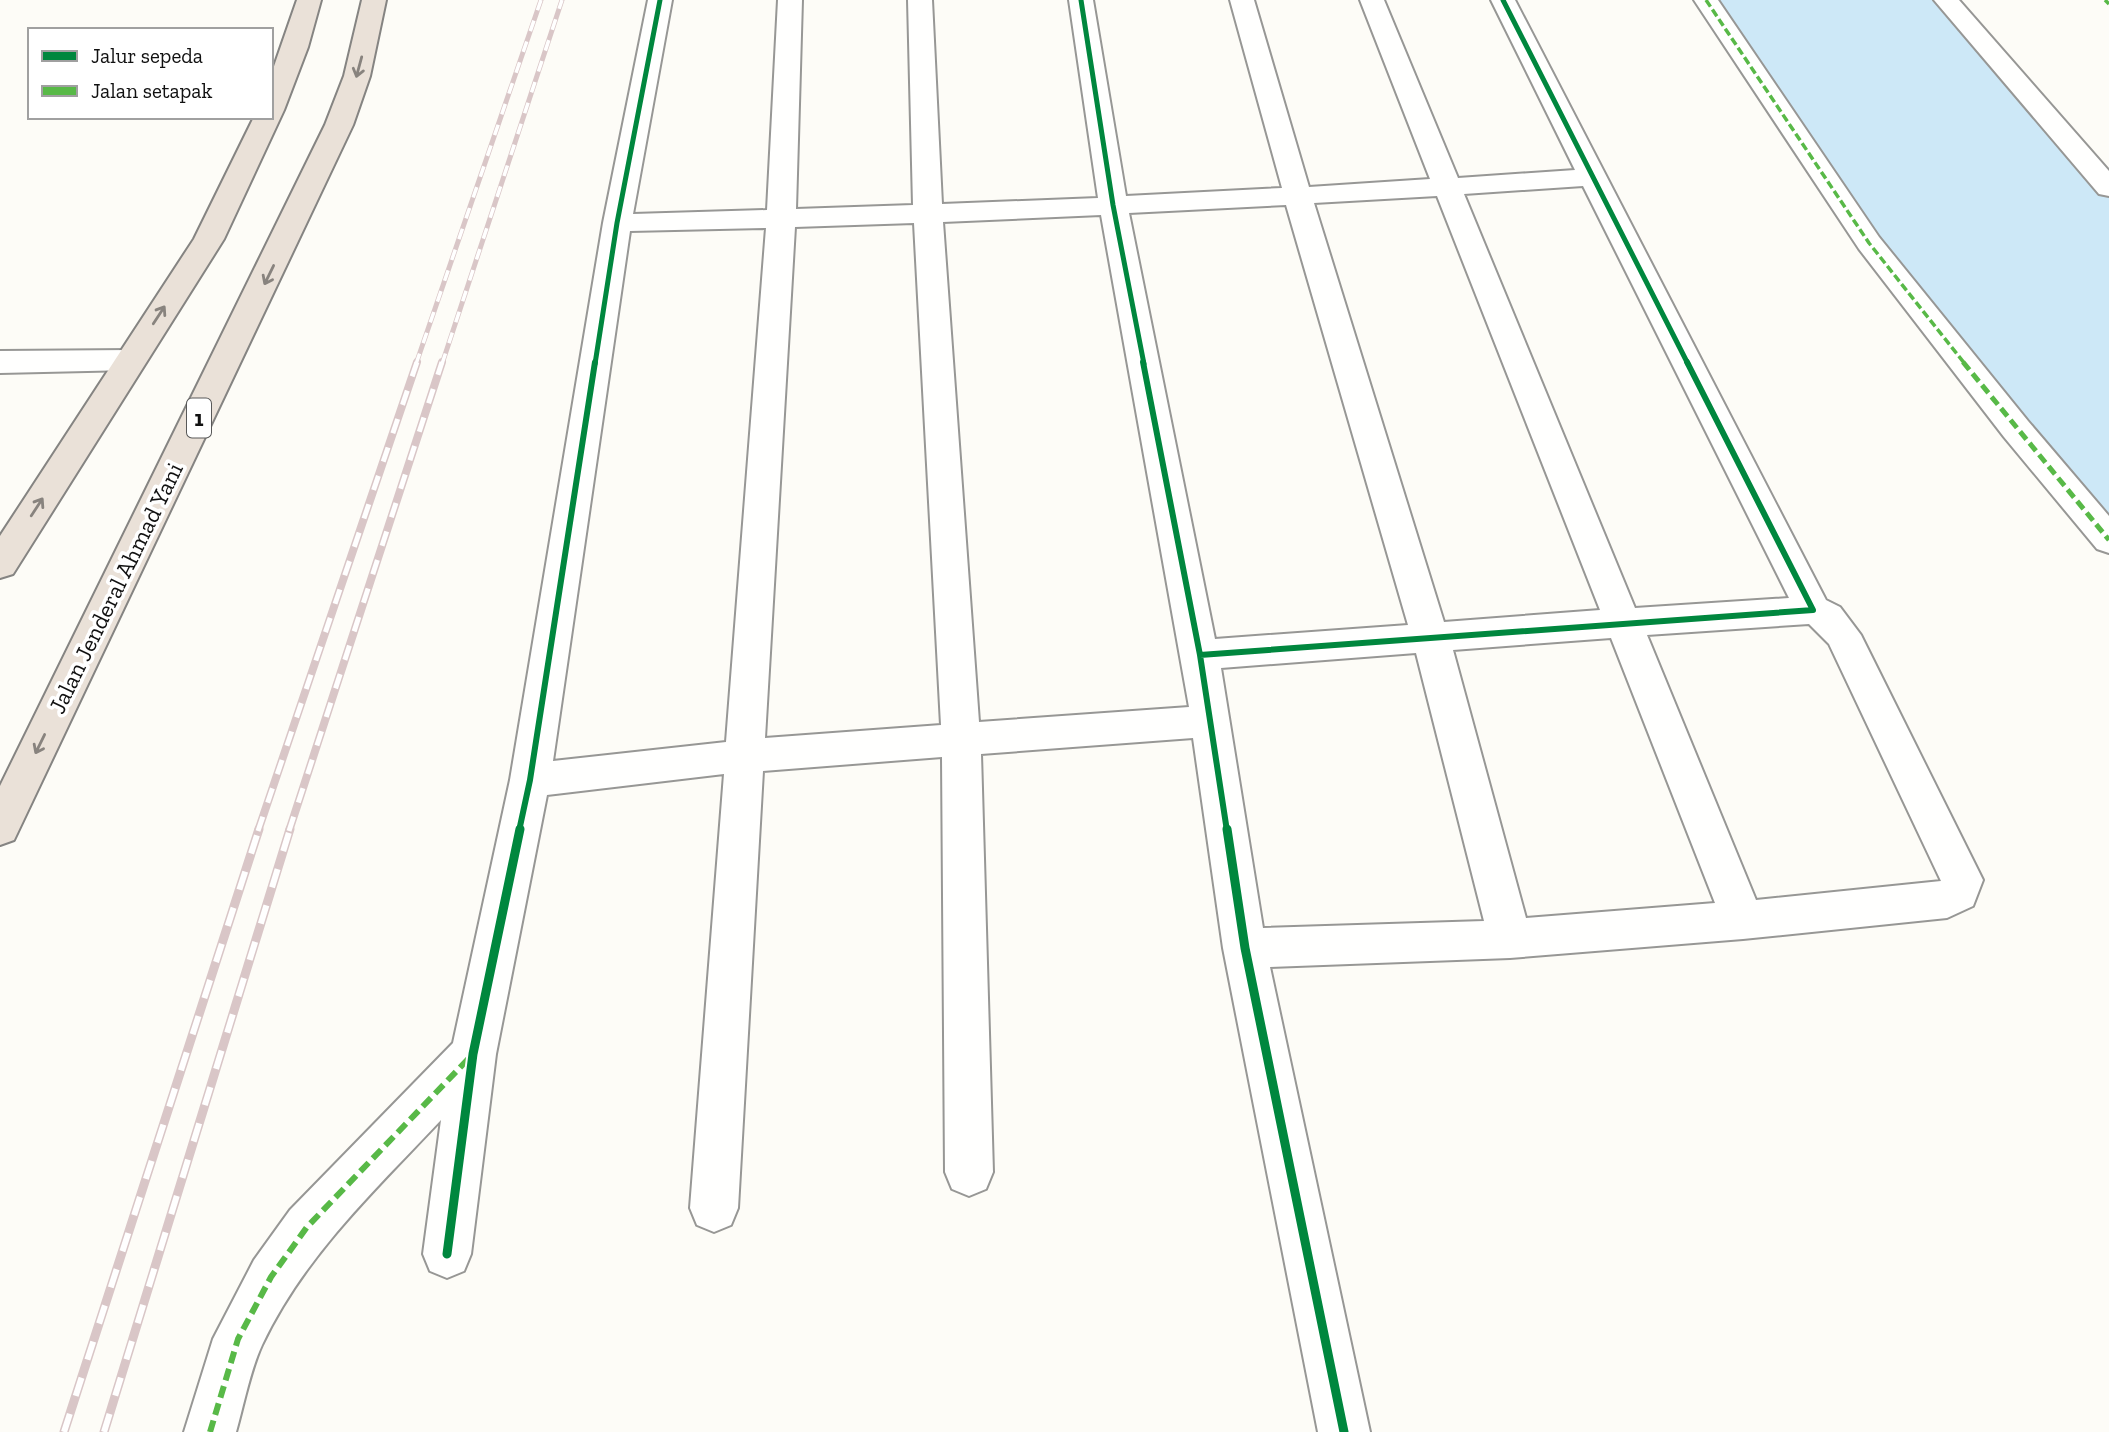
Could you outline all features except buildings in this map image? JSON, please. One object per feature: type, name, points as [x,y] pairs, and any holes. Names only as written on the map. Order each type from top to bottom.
[{"type":"highway","points":[[273,105],[309,0]]},
{"type":"highway","name":"Jalan Jenderal Ahmad Yani","points":[[0,828],[339,125],[357,76],[374,0]]},
{"type":"highway","points":[[0,565],[209,239],[267,119]]},
{"type":"street","points":[[447,1254],[473,1054],[530,780],[617,223],[660,0]]},
{"type":"street","points":[[714,1208],[781,220],[790,0]]},
{"type":"street","points":[[920,0],[928,213],[961,740],[969,1172]]},
{"type":"street","points":[[1081,0],[1113,205],[1200,655],[1244,948],[1344,1432]]},
{"type":"street","points":[[1242,0],[1431,639],[1510,939]]},
{"type":"street","points":[[1373,0],[1744,920]]},
{"type":"street","points":[[1503,0],[1813,610]]},
{"type":"street","points":[[1706,0],[1869,243],[2016,429],[2109,540]]},
{"type":"street","points":[[1947,0],[2109,188]]},
{"type":"street","points":[[617,223],[781,220],[1113,205],[1592,177]]},
{"type":"street","points":[[0,362],[131,360]]},
{"type":"street","points":[[1200,655],[1431,639],[1622,621],[1813,610],[1827,617],[1843,635],[1962,880],[1958,892],[1947,899],[1744,920],[1510,939],[1244,948]]},
{"type":"street","points":[[530,780],[743,756],[1210,721]]},
{"type":"street","points":[[210,1432],[238,1339],[271,1277],[307,1227],[473,1054]]},
{"type":"water","points":[[1706,0],[1947,0],[2109,187],[2109,540],[2016,429]]},
{"type":"railway","points":[[416,364],[541,0]]},
{"type":"railway","points":[[442,364],[562,0]]},
{"type":"railway","points":[[258,831],[417,362]]},
{"type":"railway","points":[[289,831],[442,362]]},
{"type":"railway","points":[[64,1432],[259,829]]},
{"type":"railway","points":[[104,1432],[290,829]]},
{"type":"marked path","points":[[1706,0],[1869,243],[2016,429],[2109,540]]},
{"type":"marked path","points":[[2105,0],[2109,4]]},
{"type":"marked path","points":[[210,1432],[238,1339],[271,1277],[307,1227],[473,1054]]},
{"type":"cycle path","points":[[447,1254],[473,1054],[530,780],[617,223],[660,0]]},
{"type":"cycle path","points":[[1081,0],[1113,205],[1200,655],[1245,948],[1344,1432]]},
{"type":"cycle path","points":[[1200,655],[1813,610],[1503,0]]}]
